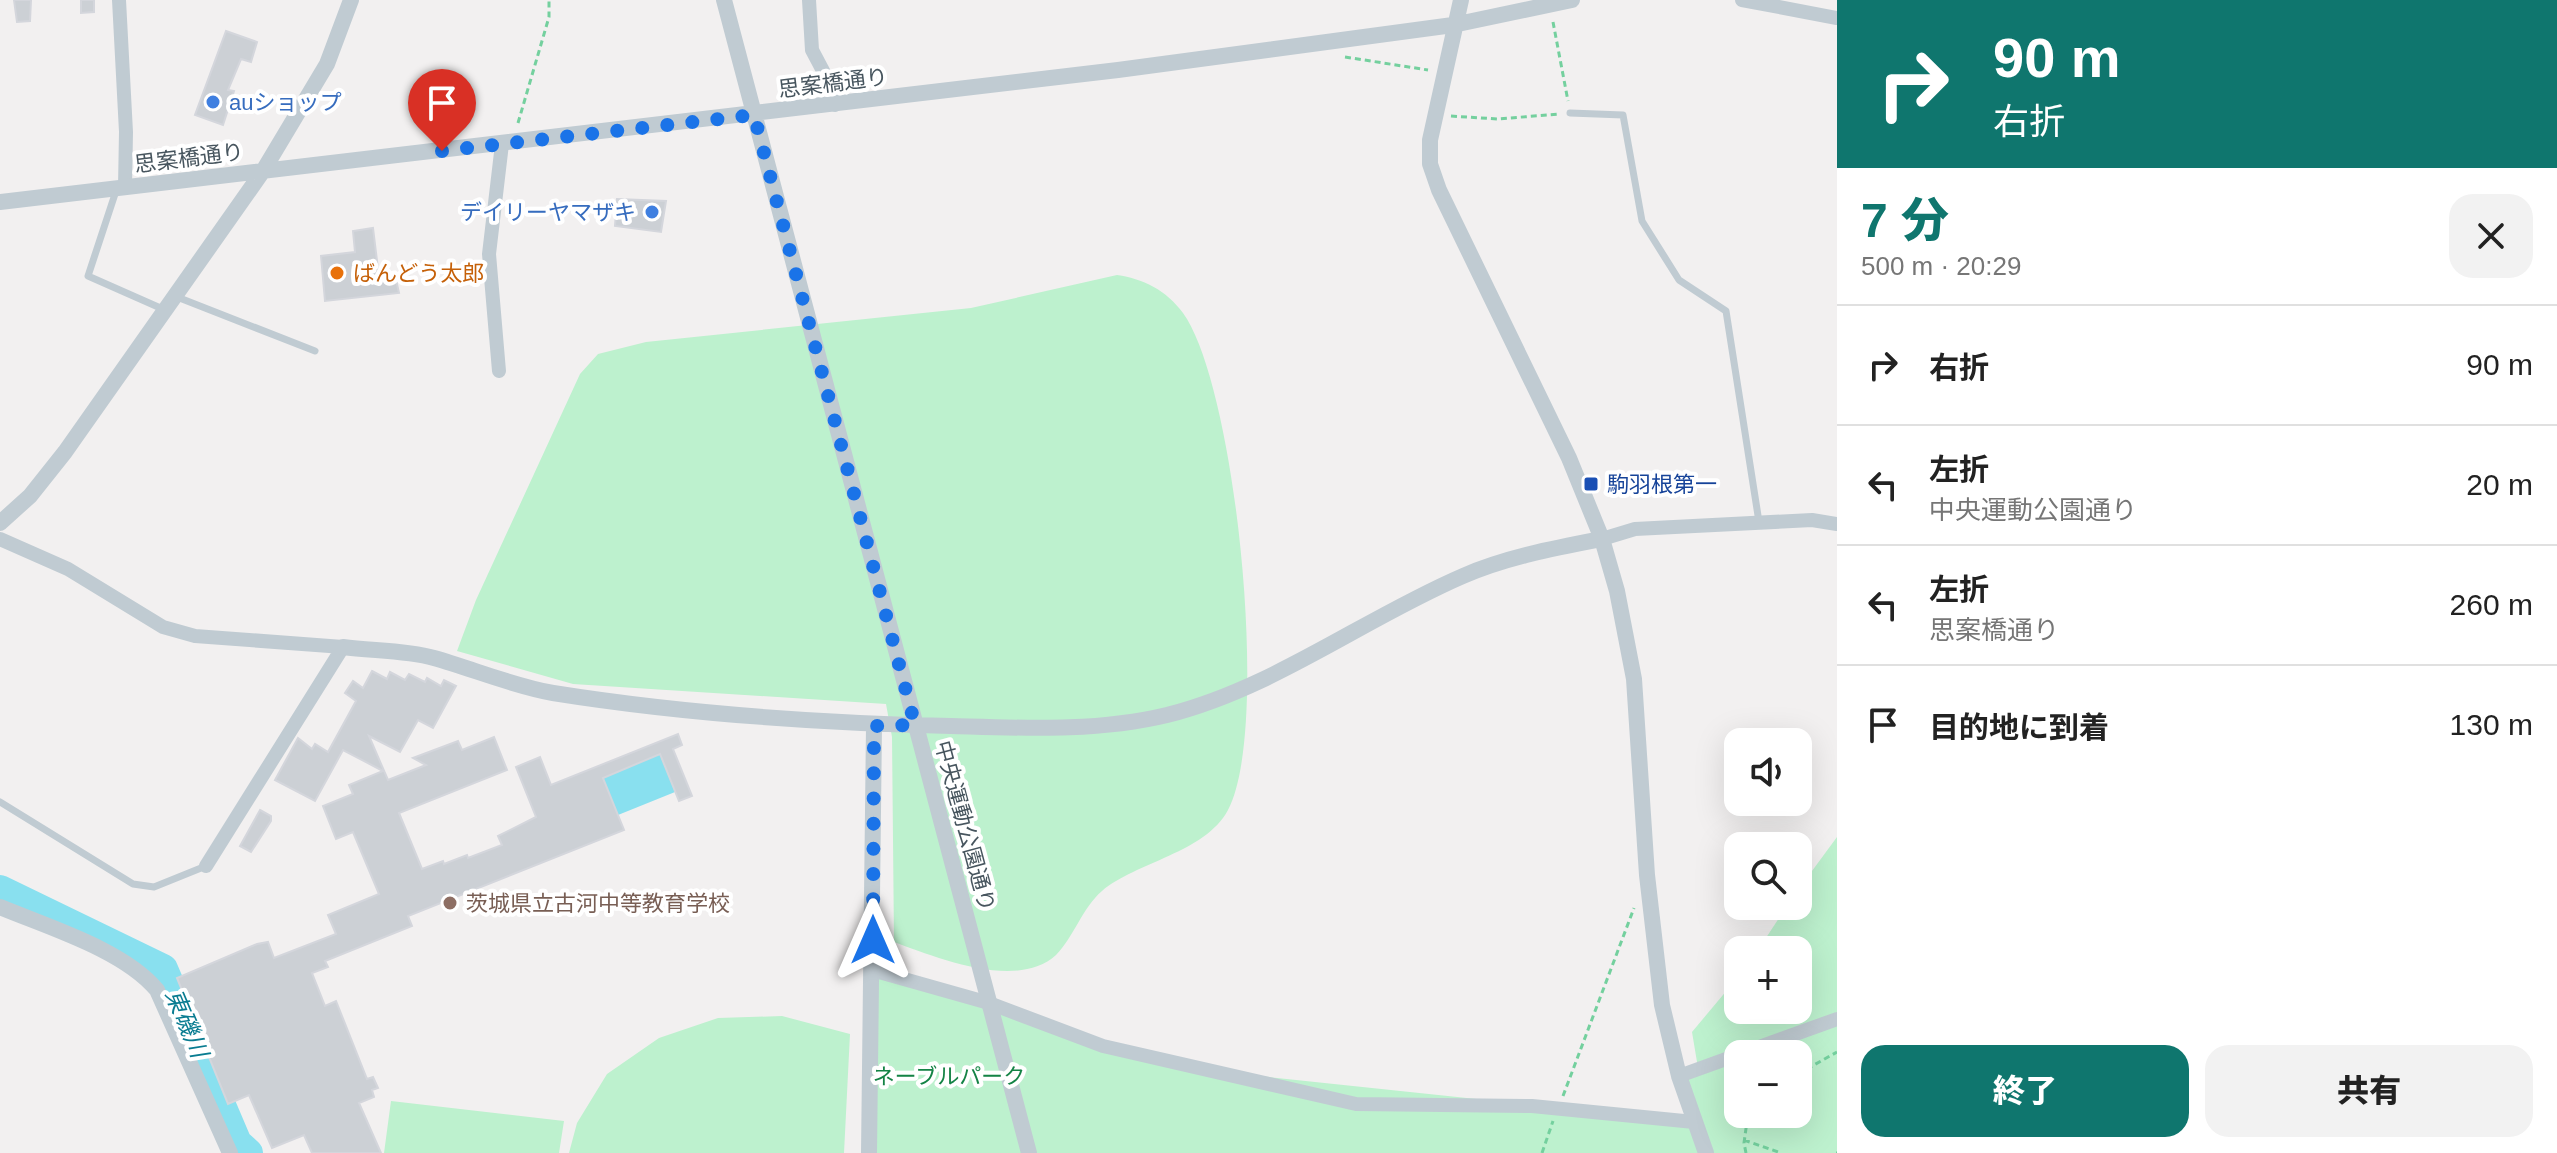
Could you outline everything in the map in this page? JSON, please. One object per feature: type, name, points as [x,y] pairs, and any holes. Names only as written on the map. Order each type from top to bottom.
[{"type":"street","points":[[119,0],[126,132],[120,188]]},
{"type":"street","points":[[0,523],[30,496],[65,452],[263,171],[327,64],[351,0]]},
{"type":"street","name":"中央運動公園通り","points":[[724,0],[1029,1153]]},
{"type":"street","points":[[809,0],[812,50],[831,86],[835,105]]},
{"type":"street","points":[[1461,0],[1435,113],[1430,164],[1439,190],[1569,458],[1602,539],[1631,653],[1647,875],[1662,1005],[1679,1076],[1706,1153]]},
{"type":"street","name":"思案橋通り","points":[[0,202],[754,115],[1328,42],[1453,25],[1572,0]]},
{"type":"street","points":[[1742,0],[1837,18]]},
{"type":"street","points":[[499,371],[489,254],[507,143]]},
{"type":"street","points":[[0,539],[68,569],[163,627],[195,636],[429,657],[549,692],[699,711],[874,726],[1068,728],[1120,724],[1168,715],[1289,667],[1461,577],[1524,556],[1635,529],[1812,520],[1837,524]]},
{"type":"street","points":[[206,866],[343,647]]},
{"type":"street","points":[[869,1153],[874,726]]},
{"type":"street","points":[[0,907],[65,934],[143,973],[157,990],[230,1153]]},
{"type":"street","points":[[872,970],[989,1003],[1103,1046],[1356,1104],[1485,1103],[1694,1122]]},
{"type":"street","points":[[1679,1076],[1837,1019]]},
{"type":"lane","points":[[1570,113],[1623,115],[1642,221],[1679,280],[1726,311],[1759,522]]},
{"type":"lane","points":[[120,188],[88,276],[315,351]]},
{"type":"lane","points":[[0,802],[133,884],[154,887],[206,866]]},
{"type":"path","points":[[507,143],[549,17],[549,0]]},
{"type":"path","points":[[1435,113],[1466,119],[1570,113],[1550,5]]},
{"type":"path","points":[[1328,42],[1345,58],[1443,73]]},
{"type":"path","points":[[1542,1153],[1636,904]]},
{"type":"path","points":[[1812,1066],[1837,1052]]},
{"type":"path","points":[[1746,1128],[1746,1153]]},
{"type":"path","points":[[1744,1140],[1781,1153]]},
{"type":"green space","points":[[1117,275],[1154,287],[1183,313],[1202,352],[1218,410],[1232,481],[1242,558],[1247,708],[1241,768],[1228,810],[1217,825],[1187,847],[1133,872],[1102,891],[1062,948],[1040,965],[1020,970],[976,968],[894,942],[892,737],[886,704],[573,684],[457,651],[476,600],[580,374],[598,354],[646,342],[971,308]]},
{"type":"green space","name":"ネーブルパーク","points":[[1837,837],[1837,1153],[869,1153],[872,970],[1193,1069],[1693,1122],[1680,1081],[1698,1068],[1692,1032],[1724,994],[1724,1024],[1812,1024],[1812,936],[1767,936],[1778,920],[1812,920],[1812,871]]},
{"type":"green space","points":[[782,1016],[850,1034],[844,1153],[569,1153],[577,1123],[607,1074],[659,1038],[718,1018]]},
{"type":"green space","points":[[391,1101],[564,1121],[559,1153],[384,1153]]},
{"type":"water","points":[[660,754],[675,792],[618,815],[603,778]]},
{"type":"building","points":[[14,0],[31,0],[30,21],[17,22]]},
{"type":"building","points":[[81,0],[94,0],[94,12],[81,13]]},
{"type":"building","points":[[226,31],[257,42],[251,62],[241,59],[228,90],[234,91],[223,125],[195,115]]},
{"type":"building","points":[[617,199],[666,201],[661,232],[615,226]]},
{"type":"building","points":[[373,228],[379,277],[395,275],[399,293],[325,301],[321,256],[355,252],[353,231]]},
{"type":"building","points":[[372,671],[387,679],[390,672],[405,680],[409,674],[425,682],[427,678],[441,686],[444,680],[456,686],[433,728],[418,720],[400,752],[369,736],[388,780],[426,765],[413,758],[458,741],[462,750],[494,737],[507,770],[399,813],[422,869],[467,855],[468,858],[502,845],[498,836],[536,817],[516,767],[540,757],[551,785],[678,734],[682,745],[673,749],[692,796],[679,801],[660,754],[603,778],[624,830],[408,916],[412,926],[325,961],[328,967],[312,973],[325,1006],[336,1001],[367,1079],[373,1077],[378,1088],[372,1090],[374,1097],[359,1103],[381,1153],[312,1153],[304,1135],[272,1148],[249,1095],[228,1104],[177,978],[257,944],[268,942],[274,958],[336,934],[328,915],[379,894],[353,832],[336,839],[323,806],[353,794],[349,785],[383,771],[343,750],[315,801],[275,780],[298,738],[312,749],[315,744],[328,752],[356,701],[345,693],[353,681],[363,688]]},
{"type":"building","points":[[260,810],[271,816],[271,821],[251,852],[240,846]]},
{"type":"waterway","name":"東磯川","points":[[0,890],[163,969],[237,1143],[248,1153]]},
{"type":"place","name":"auショップ","points":[[213,102]]},
{"type":"place","name":"デイリーヤマザキ","points":[[652,212]]},
{"type":"place","name":"ばんどう太郎","points":[[337,273]]},
{"type":"place","name":"駒羽根第一","points":[[1591,484]]},
{"type":"place","name":"茨城県立古河中等教育学校","points":[[450,903]]},
{"type":"route","points":[[442,151],[754,115],[915,725],[874,726],[873,940]]}]
